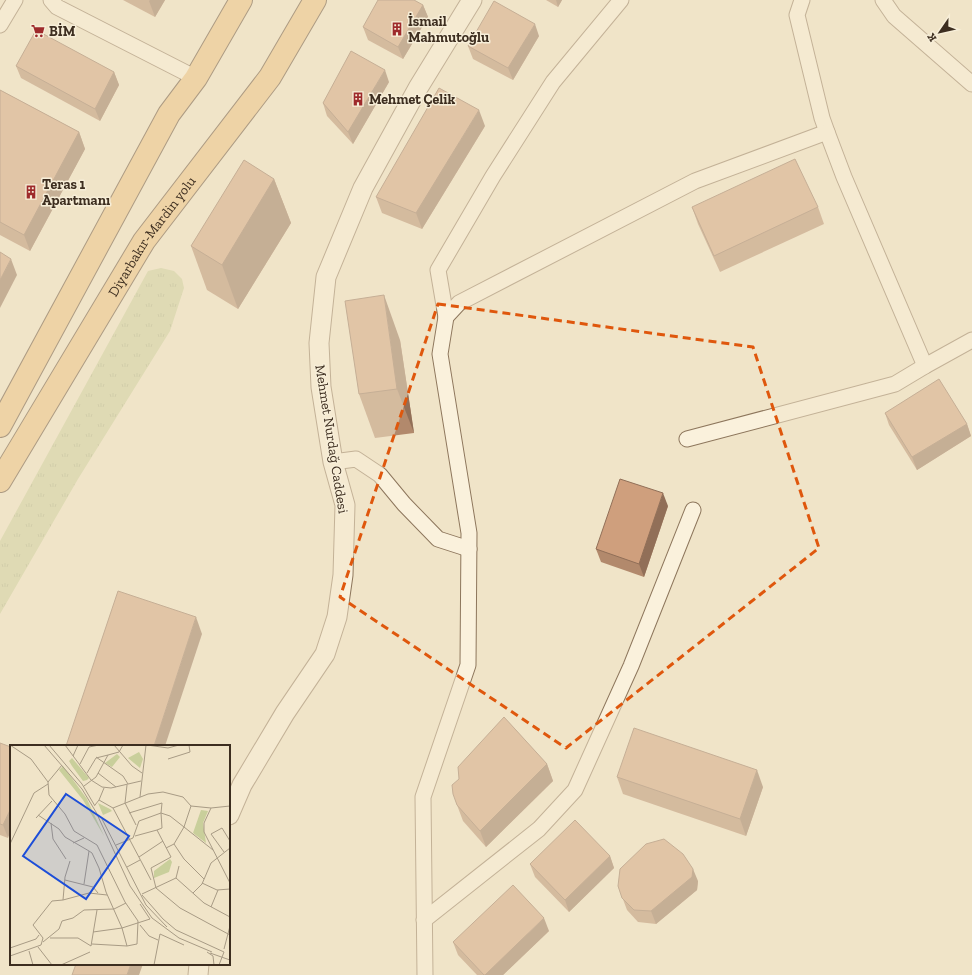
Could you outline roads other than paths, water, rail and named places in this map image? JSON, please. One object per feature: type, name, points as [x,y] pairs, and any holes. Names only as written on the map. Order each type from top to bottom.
[{"type":"highway","points":[[0,426],[169,114],[196,78],[241,0]]},
{"type":"highway","name":"Diyarbakır-Mardin yolu","points":[[0,481],[144,241],[270,77],[315,0]]},
{"type":"street","points":[[0,25],[16,0]]},
{"type":"street","points":[[51,0],[57,6],[196,78]]},
{"type":"street","name":"Mehmet Nurdağ Caddesi","points":[[230,813],[242,784],[285,713],[324,654],[336,617],[343,575],[344,505],[333,462],[321,388],[319,343],[326,277],[363,188],[418,88],[472,0]]},
{"type":"street","points":[[425,975],[423,797],[468,665],[469,533],[440,354],[446,317],[438,270],[493,176],[553,82],[621,0]]},
{"type":"street","points":[[802,0],[798,15],[822,118],[844,177],[925,366]]},
{"type":"street","points":[[883,0],[894,16],[972,84]]},
{"type":"street","points":[[446,317],[459,303],[695,181],[827,132]]},
{"type":"street","points":[[687,440],[895,384],[972,340]]},
{"type":"street","points":[[333,462],[356,459],[380,475],[404,504],[438,539],[469,549]]},
{"type":"street","points":[[424,920],[539,829],[576,790],[631,666],[693,510]]},
{"type":"street","points":[[198,975],[199,965]]},
{"type":"place","name":"İsmail Mahmutoğlu","points":[[397,29]]},
{"type":"place","name":"BİM","points":[[38,31]]},
{"type":"place","name":"Mehmet Çelik","points":[[358,99]]},
{"type":"place","name":"Teras 1 Apartmanı","points":[[31,192]]}]
